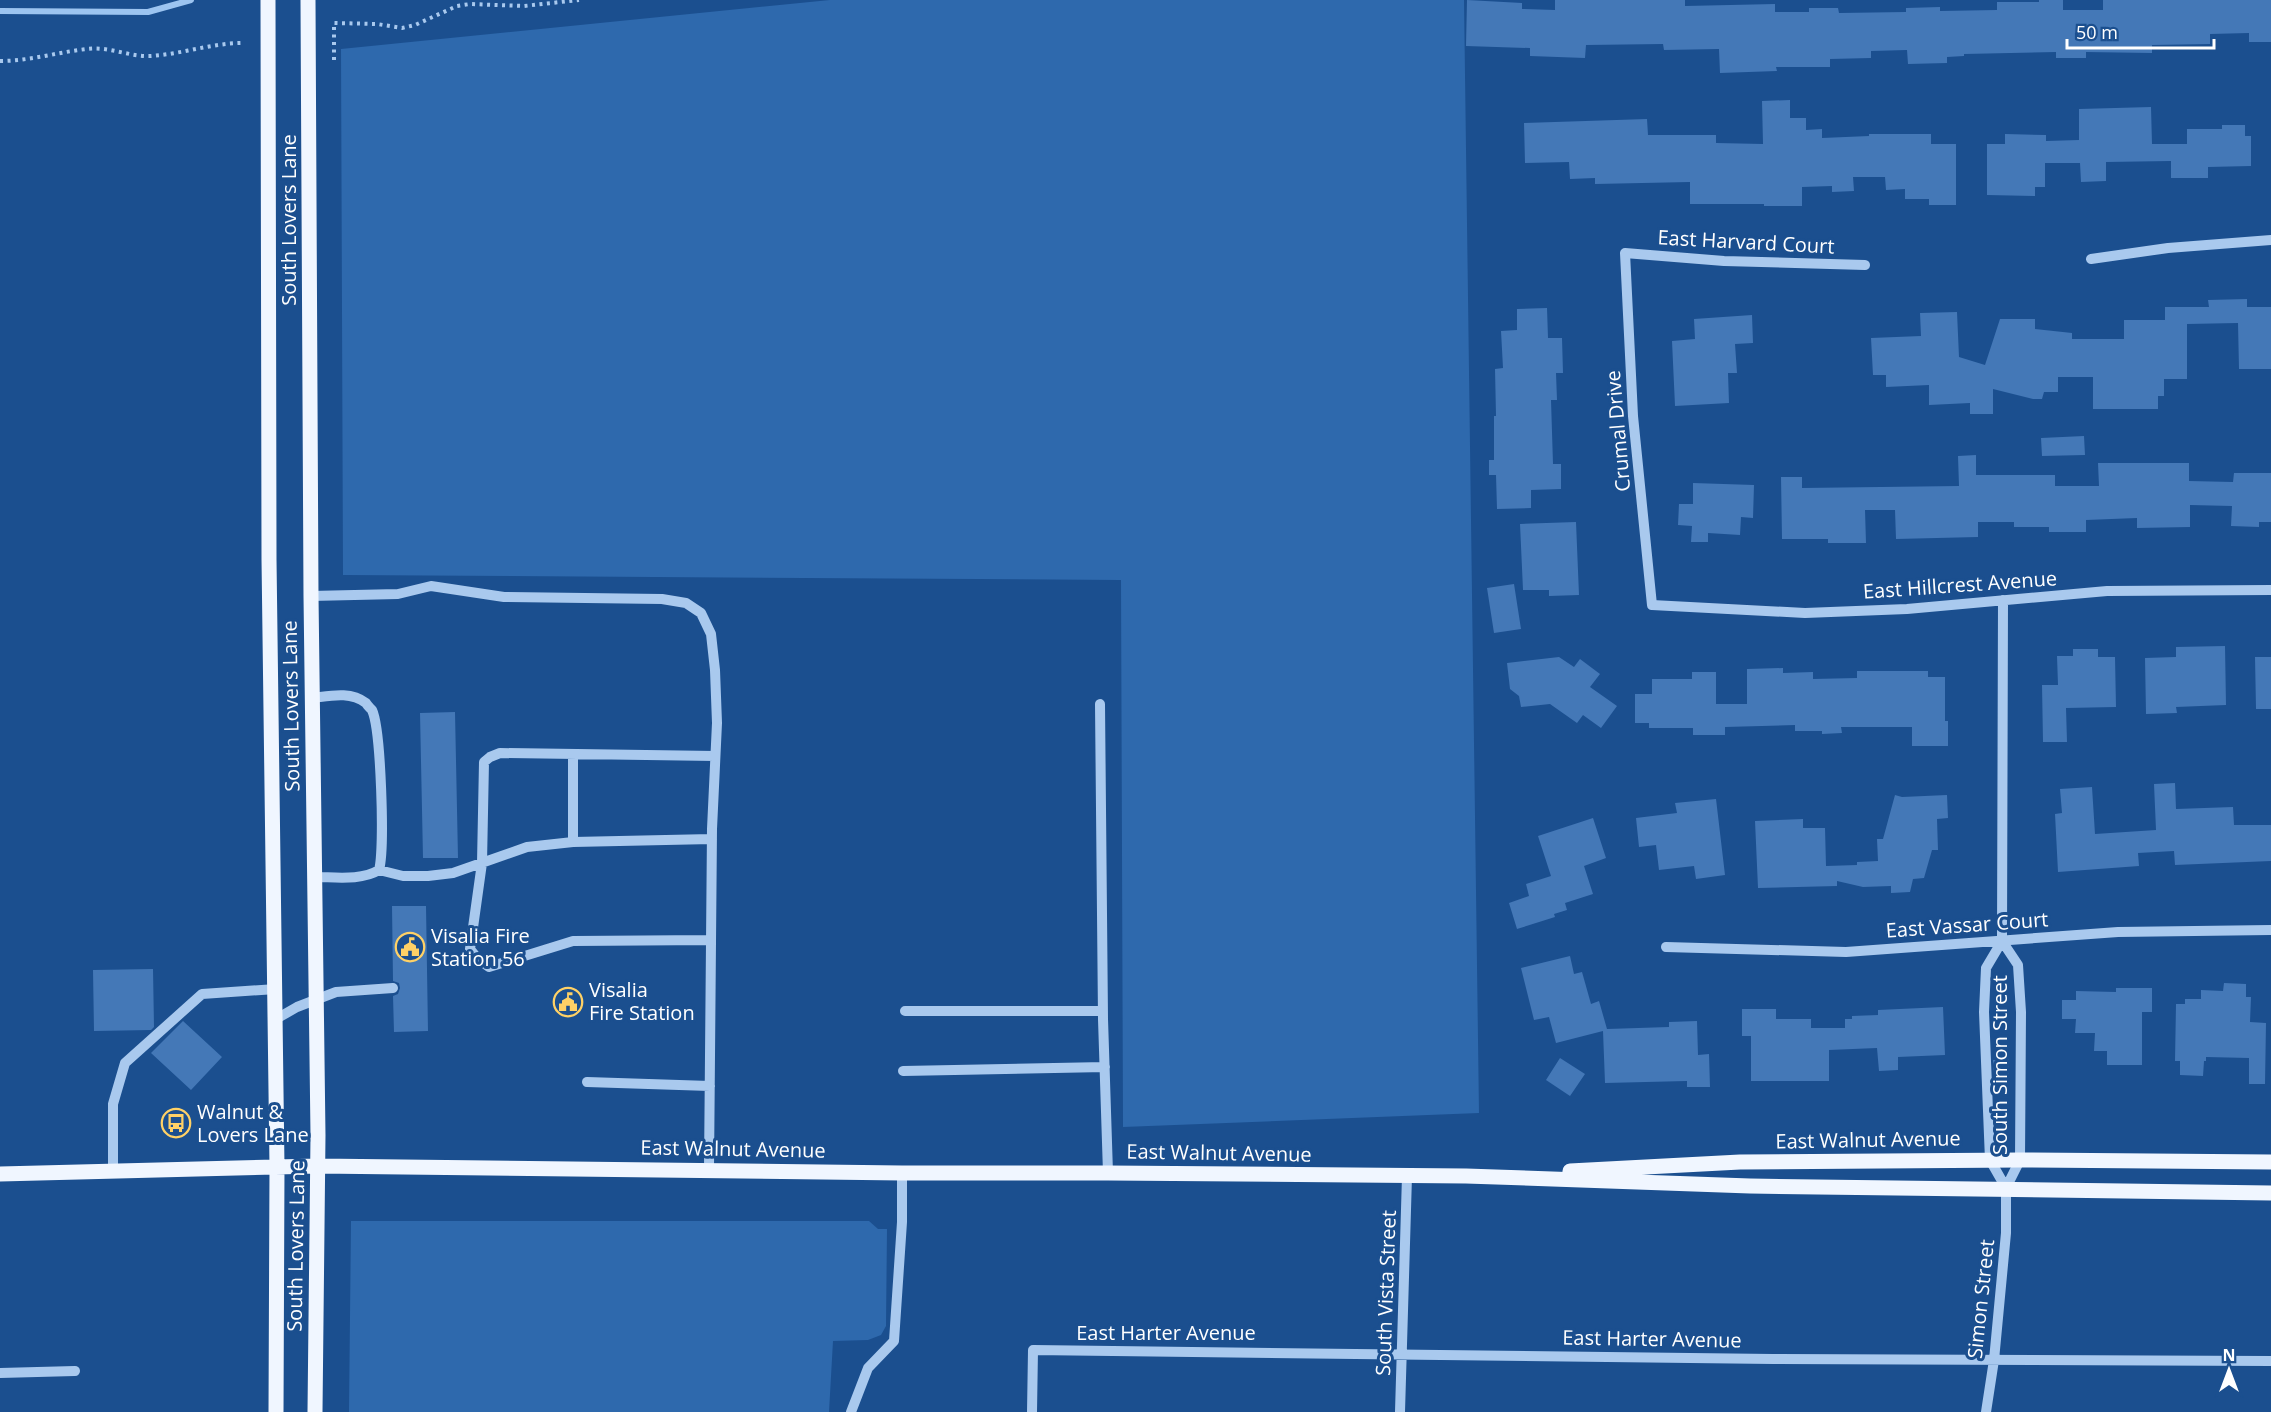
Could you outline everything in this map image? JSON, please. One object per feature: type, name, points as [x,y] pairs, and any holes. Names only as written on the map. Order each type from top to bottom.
[{"type":"main road","name":"South Lovers Lane","points":[[268,0],[269,547],[276,990],[276,1412]]},
{"type":"main road","name":"South Lovers Lane","points":[[308,0],[311,596],[318,1166],[315,1412]]},
{"type":"main road","name":"East Walnut Avenue","points":[[1466,1176],[1740,1162],[1990,1160],[2271,1162]]},
{"type":"main road","name":"East Walnut Avenue","points":[[0,1174],[318,1166],[709,1169],[902,1173],[1466,1176],[1750,1186],[2271,1193]]},
{"type":"street","points":[[2091,259],[2168,248],[2271,240]]},
{"type":"street","name":"East Harvard Court","points":[[1625,254],[1724,261],[1864,265]]},
{"type":"street","name":"Crumal Drive","points":[[1625,254],[1633,416],[1652,606]]},
{"type":"street","points":[[311,596],[398,594],[431,586],[504,597],[662,599],[686,603],[701,613],[711,634],[716,670],[709,1169]]},
{"type":"street","name":"East Hillcrest Avenue","points":[[1652,606],[1805,613],[1907,609],[2108,591],[2271,590]]},
{"type":"street","points":[[2002,941],[2003,600]]},
{"type":"street","points":[[312,698],[351,696],[364,702],[371,709],[376,728],[383,838],[379,870],[372,875],[314,877]]},
{"type":"street","points":[[1100,704],[1103,1011],[1108,1173]]},
{"type":"street","points":[[711,940],[573,941],[489,967],[470,949],[482,862],[484,762],[490,757],[500,753],[715,756]]},
{"type":"street","points":[[573,754],[573,842]]},
{"type":"street","points":[[379,870],[403,876],[428,876],[453,873],[527,847],[573,842],[712,839]]},
{"type":"street","name":"East Vassar Court","points":[[1666,947],[1846,952],[2118,932],[2271,930]]},
{"type":"street","name":"South Simon Street","points":[[2002,941],[2018,965],[2021,1012],[2020,1160],[2006,1188],[1990,1160],[1984,1012],[1986,968],[2002,941]]},
{"type":"street","points":[[276,1018],[336,992],[393,987]]},
{"type":"street","points":[[113,1172],[113,1104],[125,1063],[202,994],[276,990]]},
{"type":"street","points":[[905,1011],[1103,1011]]},
{"type":"street","points":[[903,1071],[1105,1067]]},
{"type":"street","points":[[587,1082],[710,1086]]},
{"type":"street","points":[[851,1412],[868,1368],[894,1341],[902,1222],[902,1173]]},
{"type":"street","name":"South Vista Street","points":[[1400,1412],[1407,1176]]},
{"type":"street","name":"Simon Street","points":[[1986,1412],[1994,1360],[2006,1233],[2006,1188]]},
{"type":"street","name":"East Harter Avenue","points":[[1032,1412],[1033,1350],[1773,1359],[2271,1361]]},
{"type":"street","points":[[0,1373],[75,1371]]},
{"type":"path","points":[[334,60],[334,23],[377,24],[402,28],[415,25],[458,6],[470,4],[524,6],[579,0]]},
{"type":"path","points":[[0,61],[102,48],[136,56],[153,56],[243,43]]},
{"type":"shaded area","points":[[830,0],[1464,0],[1479,1113],[1123,1127],[1121,580],[343,575],[341,49]]},
{"type":"shaded area","points":[[351,1221],[869,1221],[878,1229],[887,1229],[886,1326],[881,1335],[868,1340],[833,1341],[829,1412],[349,1412]]},
{"type":"building","points":[[1467,0],[1522,3],[1522,9],[1555,10],[1555,0],[1685,0],[1685,6],[1775,4],[1775,12],[1809,12],[1809,8],[1838,8],[1839,13],[1906,12],[1906,8],[1940,7],[1940,11],[1997,10],[1997,2],[2039,2],[2039,0],[2063,0],[2063,10],[2103,10],[2103,0],[2271,0],[2271,42],[2249,42],[2249,33],[2210,34],[2210,44],[2152,45],[2152,53],[2086,52],[2086,58],[2056,58],[2056,52],[1964,54],[1964,56],[1947,57],[1947,63],[1908,64],[1907,50],[1871,51],[1871,58],[1830,59],[1830,67],[1776,67],[1777,71],[1720,73],[1719,49],[1664,50],[1663,44],[1586,45],[1585,58],[1530,56],[1530,48],[1466,46]]},
{"type":"building","points":[[1790,100],[1790,118],[1806,118],[1806,130],[1822,129],[1822,138],[1869,136],[1869,134],[1931,134],[1931,144],[1956,144],[1956,205],[1929,205],[1929,199],[1905,199],[1905,189],[1886,190],[1885,177],[1853,177],[1854,191],[1832,192],[1832,186],[1802,187],[1802,206],[1690,204],[1690,182],[1595,184],[1595,178],[1570,179],[1569,162],[1525,163],[1524,123],[1647,119],[1648,135],[1716,135],[1716,143],[1763,144],[1762,101]]},
{"type":"building","points":[[2151,107],[2152,144],[2187,144],[2187,129],[2222,129],[2222,125],[2245,125],[2245,136],[2251,136],[2251,166],[2208,167],[2208,178],[2171,178],[2171,161],[2106,162],[2106,181],[2081,182],[2080,163],[2045,163],[2045,187],[2035,187],[2035,196],[1987,195],[1987,144],[2005,144],[2005,134],[2046,135],[2046,141],[2079,140],[2079,109]]},
{"type":"building","points":[[2247,299],[2247,307],[2271,307],[2271,369],[2239,369],[2238,323],[2187,324],[2187,379],[2164,379],[2164,396],[2158,396],[2158,409],[2093,409],[2093,377],[2058,377],[2058,392],[2044,392],[2042,399],[1993,389],[1993,414],[1970,414],[1970,403],[1929,405],[1929,385],[1886,387],[1886,375],[1873,375],[1871,338],[1921,336],[1920,313],[1957,312],[1959,357],[1985,365],[2000,319],[2035,319],[2035,329],[2072,333],[2072,339],[2124,339],[2124,320],[2165,320],[2165,307],[2209,307],[2208,300]]},
{"type":"building","points":[[1547,308],[1548,338],[1562,338],[1563,373],[1556,373],[1557,400],[1551,400],[1553,464],[1561,464],[1561,489],[1531,490],[1531,508],[1497,509],[1496,475],[1489,475],[1489,460],[1494,460],[1495,369],[1503,368],[1501,331],[1517,330],[1517,309]]},
{"type":"building","points":[[1752,315],[1753,343],[1735,344],[1737,373],[1728,373],[1729,403],[1675,406],[1672,341],[1695,339],[1694,319]]},
{"type":"building","points":[[2084,436],[2085,455],[2042,456],[2041,438]]},
{"type":"building","points":[[1976,455],[1976,475],[2055,475],[2055,486],[2099,486],[2098,463],[2189,463],[2189,481],[2233,482],[2234,473],[2271,473],[2271,522],[2259,522],[2259,527],[2231,526],[2232,506],[2190,505],[2190,527],[2137,528],[2137,518],[2086,520],[2086,532],[2049,532],[2049,527],[2014,527],[2014,522],[1978,522],[1978,537],[1896,539],[1895,510],[1865,510],[1866,543],[1828,543],[1828,539],[1782,539],[1781,477],[1802,477],[1802,488],[1959,486],[1958,456]]},
{"type":"building","points":[[1693,483],[1754,485],[1753,518],[1741,517],[1740,535],[1708,533],[1708,542],[1691,542],[1692,526],[1678,525],[1679,504],[1693,504]]},
{"type":"building","points":[[1576,522],[1579,595],[1549,596],[1549,590],[1523,590],[1520,524]]},
{"type":"building","points":[[1514,584],[1521,629],[1494,633],[1487,588]]},
{"type":"building","points":[[2225,646],[2226,705],[2176,707],[2177,713],[2146,714],[2145,658],[2176,657],[2176,647]]},
{"type":"building","points":[[2073,649],[2098,649],[2098,657],[2115,657],[2116,707],[2066,708],[2067,742],[2043,742],[2042,685],[2058,685],[2057,656],[2073,656]]},
{"type":"building","points":[[1559,657],[1574,667],[1580,659],[1600,674],[1590,687],[1617,706],[1601,728],[1583,715],[1577,723],[1550,704],[1521,707],[1519,696],[1510,689],[1507,663]]},
{"type":"building","points":[[2255,657],[2271,657],[2271,709],[2256,709]]},
{"type":"building","points":[[1783,668],[1783,673],[1813,672],[1813,679],[1857,678],[1857,671],[1928,671],[1928,677],[1945,677],[1945,721],[1948,721],[1948,746],[1912,746],[1912,727],[1841,727],[1842,733],[1822,734],[1822,731],[1795,731],[1795,725],[1725,727],[1725,735],[1693,735],[1693,728],[1649,728],[1649,723],[1635,723],[1635,694],[1652,694],[1652,679],[1692,679],[1692,672],[1716,672],[1716,704],[1747,704],[1747,669]]},
{"type":"building","points":[[455,712],[458,858],[423,858],[420,713]]},
{"type":"building","points":[[2175,783],[2176,809],[2233,807],[2234,825],[2271,825],[2271,861],[2175,865],[2174,851],[2138,853],[2139,866],[2058,872],[2055,814],[2062,813],[2060,789],[2092,787],[2095,834],[2156,830],[2154,784]]},
{"type":"building","points":[[1895,795],[1902,797],[1947,795],[1948,818],[1937,819],[1938,850],[1932,850],[1924,878],[1913,879],[1910,892],[1891,893],[1891,886],[1863,887],[1837,881],[1837,886],[1758,888],[1755,821],[1803,819],[1803,828],[1825,828],[1826,866],[1857,865],[1857,862],[1878,861],[1877,839],[1883,839]]},
{"type":"building","points":[[1716,799],[1725,875],[1696,879],[1694,866],[1659,870],[1656,845],[1639,847],[1636,818],[1677,813],[1675,803]]},
{"type":"building","points":[[1593,818],[1606,858],[1584,866],[1593,894],[1565,903],[1567,910],[1554,914],[1555,917],[1517,929],[1509,903],[1529,896],[1526,884],[1551,876],[1538,836]]},
{"type":"building","name":"Visalia Fire Station 56","points":[[392,906],[426,906],[428,1031],[394,1032],[393,996],[398,994],[400,988],[399,983],[393,981]]},
{"type":"building","points":[[1570,956],[1574,974],[1582,972],[1591,1004],[1599,1001],[1607,1029],[1669,1027],[1669,1022],[1697,1021],[1698,1055],[1709,1054],[1710,1087],[1687,1087],[1687,1081],[1605,1083],[1603,1031],[1556,1043],[1549,1017],[1534,1020],[1521,968]]},
{"type":"building","points":[[153,969],[154,1027],[151,1030],[94,1031],[93,970]]},
{"type":"building","points":[[2224,983],[2246,984],[2246,997],[2251,997],[2250,1022],[2266,1023],[2265,1084],[2249,1084],[2249,1058],[2206,1057],[2203,1076],[2180,1075],[2180,1061],[2175,1061],[2176,1004],[2185,1004],[2185,999],[2201,999],[2201,990],[2223,991]]},
{"type":"building","points":[[2116,988],[2152,988],[2152,1012],[2142,1012],[2142,1065],[2107,1065],[2107,1051],[2094,1051],[2095,1033],[2075,1033],[2076,1019],[2062,1019],[2062,1000],[2076,1000],[2076,991],[2116,992]]},
{"type":"building","points":[[1943,1007],[1945,1055],[1898,1057],[1898,1070],[1879,1071],[1877,1048],[1829,1050],[1829,1081],[1751,1081],[1751,1036],[1742,1036],[1742,1009],[1776,1009],[1776,1019],[1811,1019],[1811,1028],[1845,1028],[1845,1019],[1852,1019],[1852,1016],[1878,1015],[1878,1010]]},
{"type":"building","points":[[183,1021],[222,1057],[191,1090],[151,1053]]},
{"type":"building","points":[[1560,1058],[1585,1074],[1570,1096],[1546,1080]]},
{"type":"building","points":[[2009,1059],[2009,1076],[1994,1077],[1993,1060]]},
{"type":"waterway","points":[[0,11],[148,12],[191,0]]},
{"type":"place","name":"Visalia Fire Station 56","points":[[410,947]]},
{"type":"place","name":"Visalia Fire Station","points":[[568,1002]]},
{"type":"place","name":"Walnut & Lovers Lane","points":[[176,1123]]}]
